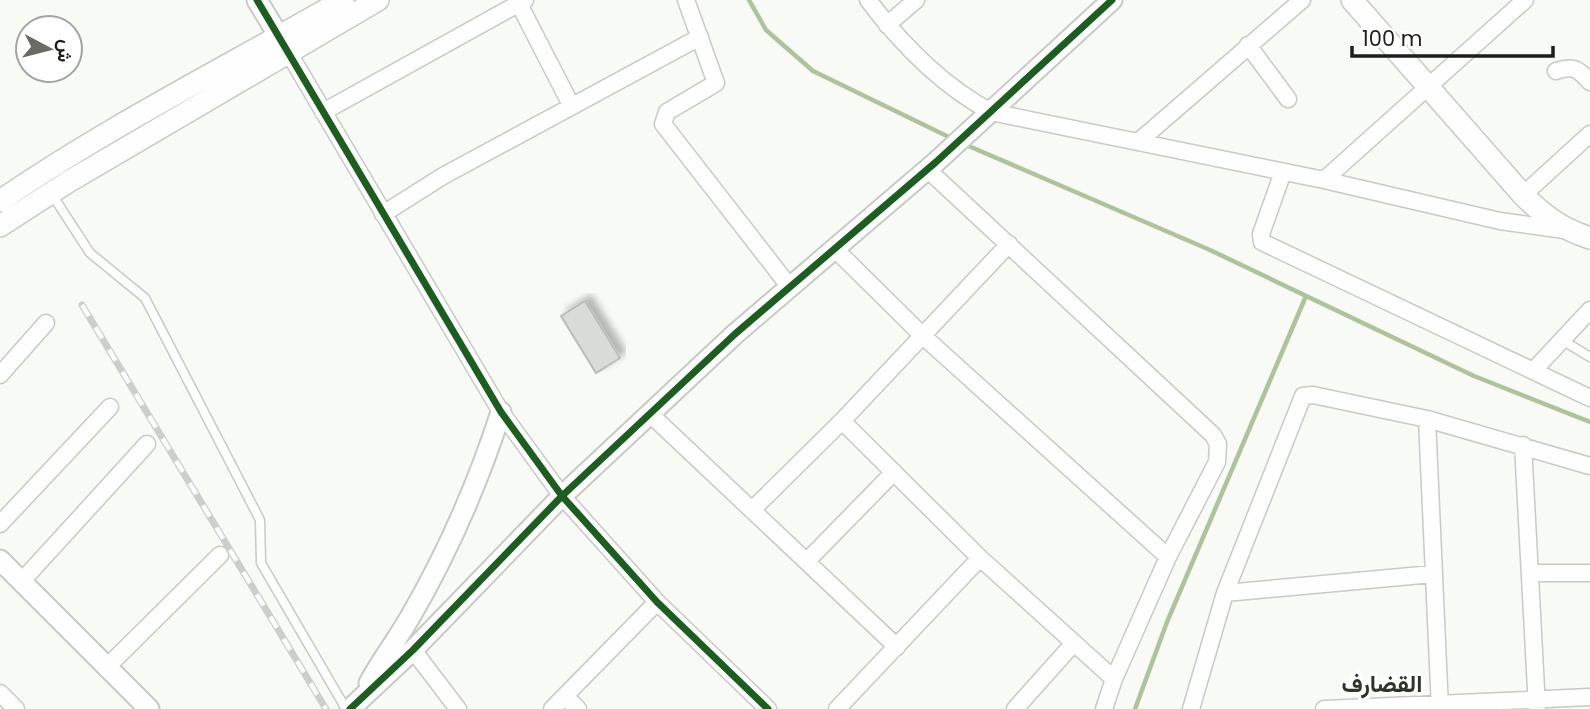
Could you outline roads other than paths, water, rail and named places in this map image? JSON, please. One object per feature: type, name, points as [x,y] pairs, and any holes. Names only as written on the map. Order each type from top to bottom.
[{"type":"main road","points":[[284,46],[343,0]]},
{"type":"main road","points":[[0,226],[59,180],[284,46],[378,0]]},
{"type":"main road","points":[[1352,0],[1545,218],[1568,231],[1590,238]]},
{"type":"main road","points":[[0,201],[59,180]]},
{"type":"street","points":[[257,0],[500,412],[562,496],[657,602],[768,709]]},
{"type":"street","points":[[686,0],[716,83],[667,112],[663,124],[789,286]]},
{"type":"street","points":[[868,0],[887,25],[986,117],[1138,142],[1324,180],[1500,221],[1568,231]]},
{"type":"street","points":[[887,25],[916,0]]},
{"type":"street","points":[[352,706],[413,650],[562,496],[649,413],[789,286],[932,166],[1112,0]]},
{"type":"street","points":[[1138,142],[1302,0]]},
{"type":"street","points":[[1324,180],[1525,0]]},
{"type":"street","points":[[323,113],[520,1],[571,105]]},
{"type":"street","points":[[383,214],[443,176],[700,37]]},
{"type":"street","points":[[1248,45],[1288,99]]},
{"type":"street","points":[[1556,71],[1569,67],[1578,68],[1590,82]]},
{"type":"street","points":[[1523,195],[1590,134]]},
{"type":"street","points":[[932,166],[1009,244],[1213,435],[1217,444],[1217,462],[1168,557],[1114,679],[1104,709]]},
{"type":"street","points":[[1283,172],[1261,234],[1262,242],[1590,398]]},
{"type":"street","points":[[752,510],[842,421],[1009,244]]},
{"type":"street","points":[[835,249],[923,336],[1168,557]]},
{"type":"street","points":[[1534,370],[1590,310]]},
{"type":"street","points":[[0,375],[46,323]]},
{"type":"street","points":[[1191,709],[1225,593],[1303,396],[1314,395],[1427,419],[1590,466]]},
{"type":"street","points":[[0,524],[110,407]]},
{"type":"street","points":[[352,706],[409,619],[433,573],[469,499],[500,412]]},
{"type":"street","points":[[649,413],[897,647]]},
{"type":"street","points":[[1427,419],[1440,706]]},
{"type":"street","points":[[842,421],[980,558],[1114,679]]},
{"type":"street","points":[[21,582],[147,444]]},
{"type":"street","points":[[1524,445],[1537,705]]},
{"type":"street","points":[[807,561],[894,472]]},
{"type":"street","points":[[106,668],[220,555]]},
{"type":"street","points":[[837,709],[980,558]]},
{"type":"street","points":[[0,560],[149,709]]},
{"type":"street","points":[[1530,573],[1590,573]]},
{"type":"street","points":[[1225,593],[1433,574]]},
{"type":"street","points":[[552,709],[657,602]]},
{"type":"street","points":[[1015,709],[1073,644]]},
{"type":"street","points":[[413,650],[458,709]]},
{"type":"street","points":[[0,694],[16,709]]},
{"type":"street","points":[[565,696],[578,709]]},
{"type":"street","points":[[1324,709],[1537,705],[1590,697]]},
{"type":"lane","points":[[59,180],[90,253],[145,298],[260,520],[261,563],[352,706]]},
{"type":"lane","points":[[1562,340],[1590,357]]},
{"type":"waterway","points":[[749,0],[766,30],[813,71],[953,139]]},
{"type":"waterway","points":[[964,144],[1210,250],[1474,376],[1590,422]]},
{"type":"waterway","points":[[1135,709],[1167,622],[1306,296]]},
{"type":"railway","points":[[82,305],[326,709]]},
{"type":"district","name":"القضارف","points":[[1382,684]]}]
